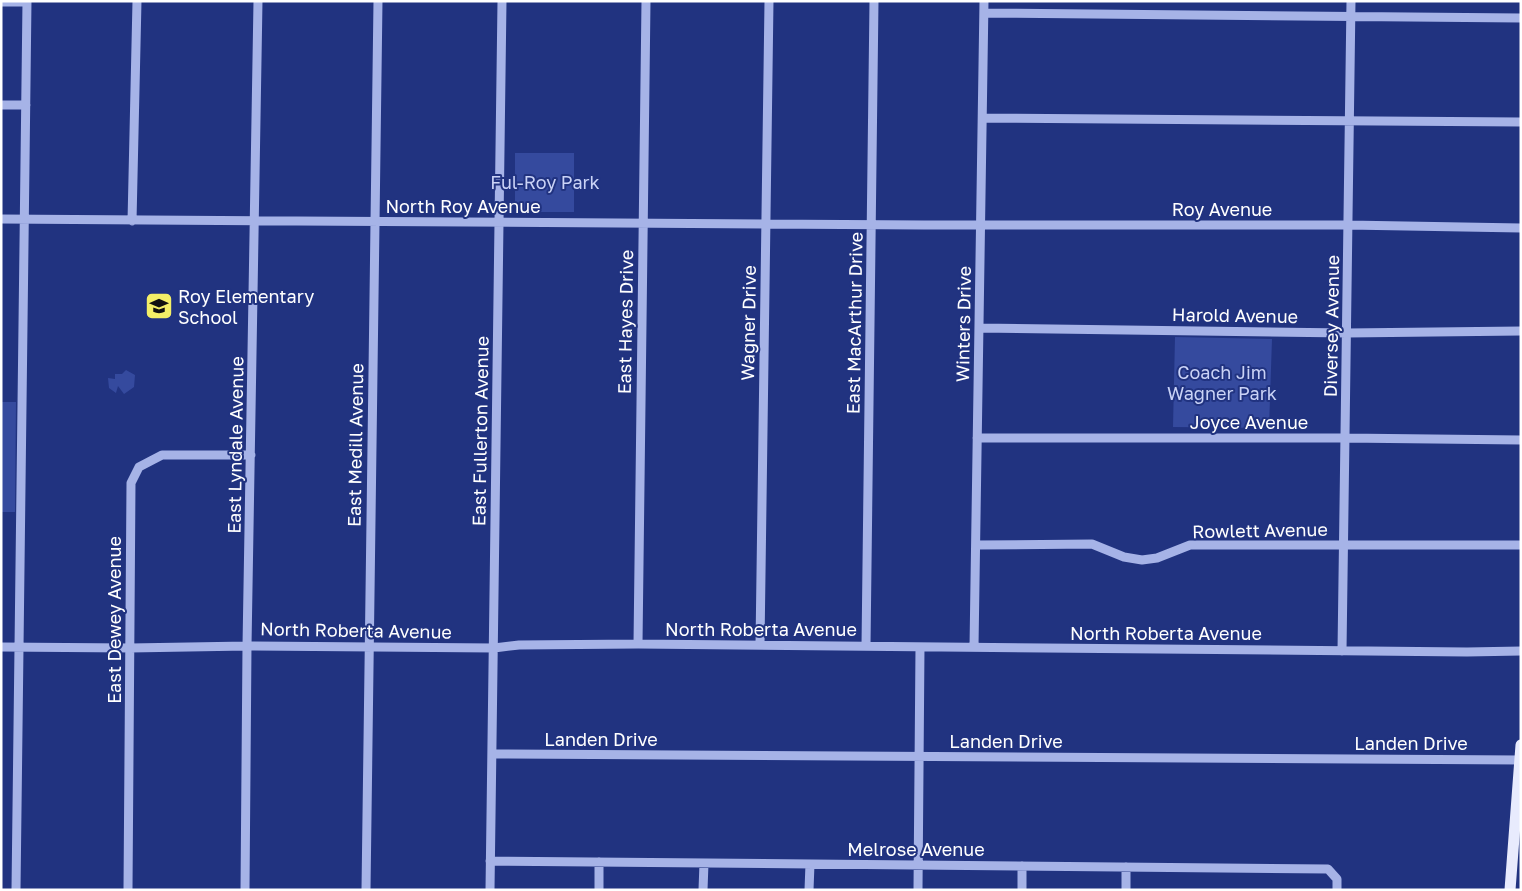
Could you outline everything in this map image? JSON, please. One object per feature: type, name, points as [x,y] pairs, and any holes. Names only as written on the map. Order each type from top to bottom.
[{"type":"main road","points":[[1510,890],[1521,745]]},
{"type":"street","points":[[132,221],[137,1]]},
{"type":"street","name":"East Lyndale Avenue","points":[[245,890],[247,646],[258,1]]},
{"type":"street","name":"East Medill Avenue","points":[[366,890],[378,1]]},
{"type":"street","name":"East Fullerton Avenue","points":[[490,890],[502,1]]},
{"type":"street","name":"East Hayes Drive","points":[[638,644],[646,1]]},
{"type":"street","name":"Wagner Drive","points":[[760,645],[769,1]]},
{"type":"street","name":"East MacArthur Drive","points":[[866,646],[874,1]]},
{"type":"street","name":"Winters Drive","points":[[974,648],[984,1]]},
{"type":"street","name":"Diversey Avenue","points":[[1342,650],[1351,1]]},
{"type":"street","points":[[1,2],[27,2],[16,890]]},
{"type":"street","points":[[984,13],[1521,18]]},
{"type":"street","points":[[1,105],[26,105]]},
{"type":"street","points":[[983,118],[1521,122]]},
{"type":"street","name":"North Roy Avenue","points":[[1,219],[924,225]]},
{"type":"street","name":"Roy Avenue","points":[[924,225],[1348,225],[1521,228]]},
{"type":"street","name":"Harold Avenue","points":[[979,328],[1347,333],[1521,331]]},
{"type":"street","name":"Joyce Avenue","points":[[977,438],[1521,440]]},
{"type":"street","name":"East Dewey Avenue","points":[[128,890],[131,483],[139,467],[162,455],[251,455]]},
{"type":"street","name":"Rowlett Avenue","points":[[976,545],[1092,544],[1124,557],[1142,560],[1157,558],[1190,545],[1521,546]]},
{"type":"street","name":"North Roberta Avenue","points":[[1,647],[494,648],[519,645],[638,644],[1521,651]]},
{"type":"street","points":[[918,890],[920,647]]},
{"type":"street","name":"Landen Drive","points":[[492,754],[1520,760]]},
{"type":"street","name":"Melrose Avenue","points":[[490,861],[1328,868],[1337,879],[1337,890]]},
{"type":"street","points":[[599,862],[599,890]]},
{"type":"street","points":[[703,890],[704,863]]},
{"type":"street","points":[[809,890],[810,864]]},
{"type":"street","points":[[1022,866],[1022,890]]},
{"type":"street","points":[[1126,867],[1126,890]]},
{"type":"green space","name":"Ful-Roy Park","points":[[515,153],[574,153],[574,212],[515,212]]},
{"type":"green space","name":"Coach Jim Wagner Park","points":[[1175,337],[1272,339],[1269,428],[1173,427]]},
{"type":"green space","points":[[126,370],[135,375],[134,387],[124,394],[118,386],[116,393],[109,388],[108,378],[115,379],[115,374],[122,374]]},
{"type":"green space","points":[[1,402],[16,402],[15,512],[1,512]]},
{"type":"place","name":"Roy Elementary School","points":[[159,306]]}]
